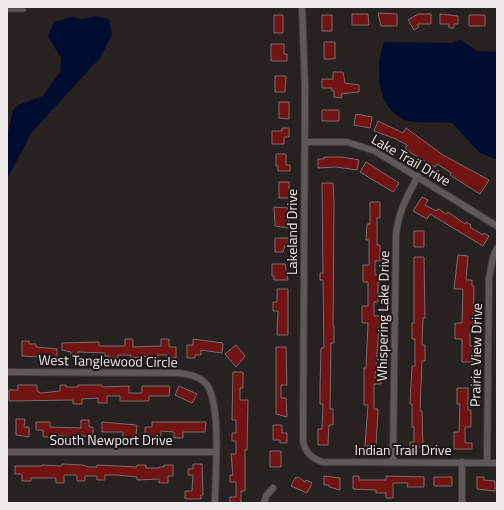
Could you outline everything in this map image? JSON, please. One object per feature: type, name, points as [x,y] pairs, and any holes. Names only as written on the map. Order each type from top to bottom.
[{"type":"street","name":"Lakeland Drive","points":[[302,7],[306,88],[303,441],[304,449],[310,455]]},
{"type":"street","name":"Lake Trail Drive","points":[[305,142],[347,142],[376,151],[497,226]]},
{"type":"street","name":"Whispering Lake Drive","points":[[392,461],[396,234],[399,215],[418,176]]},
{"type":"street","name":"Prairie View Drive","points":[[487,463],[489,278],[491,263],[497,248]]},
{"type":"street","name":"West Tanglewood Circle","points":[[7,372],[178,372],[199,378],[206,383],[210,389],[216,408],[215,452]]},
{"type":"street","name":"South Newport Drive","points":[[7,452],[215,452]]},
{"type":"street","points":[[215,452],[215,503]]},
{"type":"street","name":"Indian Trail Drive","points":[[310,455],[322,462],[392,461],[497,463]]},
{"type":"street","points":[[462,462],[462,503]]},
{"type":"street","points":[[264,503],[266,496],[273,488]]},
{"type":"lane","points":[[7,10],[24,10]]},
{"type":"water","points":[[95,16],[109,19],[112,35],[100,58],[32,132],[7,179],[7,136],[13,110],[18,105],[43,96],[60,72],[61,58],[48,36],[54,22],[71,17],[83,19]]},
{"type":"water","points":[[461,40],[477,51],[497,52],[497,160],[479,152],[452,123],[414,122],[400,118],[388,107],[381,91],[379,63],[384,42],[452,43]]},
{"type":"building","points":[[378,13],[397,14],[397,26],[381,26]]},
{"type":"building","points":[[352,14],[368,14],[369,25],[352,25]]},
{"type":"building","points":[[418,14],[431,14],[431,24],[417,24],[419,27],[414,30],[408,20]]},
{"type":"building","points":[[440,14],[458,16],[458,24],[454,24],[454,28],[449,28],[449,24],[440,24]]},
{"type":"building","points":[[274,15],[283,15],[283,33],[274,33]]},
{"type":"building","points":[[322,15],[332,15],[332,31],[322,31]]},
{"type":"building","points":[[469,15],[485,15],[485,26],[469,26]]},
{"type":"building","points":[[324,42],[335,42],[335,59],[324,59]]},
{"type":"building","points":[[271,44],[284,44],[284,54],[287,54],[287,61],[271,61]]},
{"type":"building","points":[[333,72],[343,72],[345,83],[359,85],[359,92],[341,94],[342,98],[334,97],[334,91],[332,91],[332,88],[322,88],[322,79],[333,79]]},
{"type":"building","points":[[275,76],[286,76],[285,92],[275,92]]},
{"type":"building","points":[[279,102],[289,102],[289,119],[279,118]]},
{"type":"building","points":[[322,110],[339,110],[339,121],[322,121]]},
{"type":"building","points":[[356,114],[372,117],[370,128],[354,125]]},
{"type":"building","points":[[378,121],[403,133],[406,128],[443,155],[489,180],[480,194],[450,175],[451,173],[437,164],[435,167],[405,149],[407,145],[396,139],[374,131]]},
{"type":"building","points":[[282,128],[289,128],[289,137],[284,137],[284,144],[272,144],[272,131],[282,131]]},
{"type":"building","points":[[276,154],[286,154],[286,165],[290,165],[290,171],[278,171],[278,166],[276,166]]},
{"type":"building","points":[[324,157],[342,157],[359,160],[357,170],[336,167],[318,168],[318,159],[324,159]]},
{"type":"building","points":[[366,162],[399,183],[393,192],[360,172]]},
{"type":"building","points":[[279,182],[289,182],[289,198],[279,198]]},
{"type":"building","points":[[322,183],[333,183],[334,203],[334,343],[331,343],[330,409],[333,409],[333,425],[329,425],[328,445],[318,445],[318,429],[322,429],[323,404],[320,404],[320,388],[321,348],[324,348],[323,280],[320,280],[320,273],[323,273]]},
{"type":"building","points":[[422,197],[428,200],[425,205],[436,211],[438,209],[447,214],[448,212],[465,224],[466,222],[471,225],[470,227],[483,235],[484,233],[489,236],[483,246],[430,214],[427,219],[413,211]]},
{"type":"building","points":[[370,202],[380,202],[380,218],[377,218],[377,245],[380,245],[380,261],[375,261],[375,275],[381,275],[380,282],[378,282],[378,302],[374,302],[374,316],[380,316],[375,378],[381,378],[381,384],[374,384],[374,409],[378,409],[376,446],[365,446],[368,405],[364,405],[364,368],[366,368],[368,323],[362,323],[362,306],[368,306],[368,282],[363,282],[363,265],[369,265],[369,240],[366,240],[367,224],[370,224]]},
{"type":"building","points":[[274,207],[288,208],[289,228],[275,226]]},
{"type":"building","points":[[414,231],[424,231],[424,247],[414,247]]},
{"type":"building","points":[[275,238],[289,238],[288,245],[285,245],[283,252],[275,252]]},
{"type":"building","points":[[458,255],[468,256],[466,280],[472,280],[472,286],[474,286],[473,330],[470,330],[470,346],[473,346],[473,362],[462,362],[462,339],[455,339],[455,323],[462,323],[463,289],[454,289]]},
{"type":"building","points":[[414,257],[424,257],[425,318],[423,318],[422,345],[425,345],[425,361],[422,361],[420,411],[422,411],[423,447],[417,447],[417,449],[410,448],[410,442],[414,442],[414,427],[412,427],[412,404],[410,404],[412,366],[415,366],[415,339],[412,339],[412,323],[414,323]]},
{"type":"building","points":[[272,264],[285,264],[288,280],[274,280],[274,276],[272,276]]},
{"type":"building","points":[[277,289],[288,289],[288,335],[277,335],[278,311],[273,311],[273,302],[277,302]]},
{"type":"building","points":[[125,339],[133,339],[133,347],[161,346],[161,339],[169,339],[169,347],[176,347],[176,358],[167,358],[167,355],[157,355],[158,358],[149,358],[149,356],[131,358],[131,355],[118,355],[118,358],[109,358],[109,356],[105,356],[105,353],[78,352],[78,358],[71,358],[71,352],[62,350],[62,343],[99,342],[99,346],[125,346]]},
{"type":"building","points":[[193,339],[223,343],[222,353],[201,350],[201,355],[195,355],[195,358],[187,358],[187,345],[193,345]]},
{"type":"building","points":[[22,341],[29,341],[29,344],[36,344],[36,347],[57,349],[57,358],[22,356]]},
{"type":"building","points":[[236,345],[245,356],[236,367],[225,354]]},
{"type":"building","points":[[276,347],[286,347],[287,385],[281,385],[281,398],[286,398],[287,417],[276,414]]},
{"type":"building","points":[[233,372],[243,372],[243,388],[240,388],[240,400],[248,400],[247,450],[245,450],[245,491],[241,491],[241,503],[230,503],[230,497],[236,497],[236,482],[230,482],[230,475],[233,475],[231,454],[236,454],[236,441],[232,441],[232,433],[236,433],[236,420],[232,420]]},
{"type":"building","points":[[18,385],[37,385],[37,391],[41,393],[60,391],[60,385],[66,385],[66,387],[78,387],[78,385],[102,385],[102,387],[129,386],[129,393],[142,393],[142,386],[170,386],[169,396],[149,396],[149,401],[120,401],[120,396],[107,396],[107,403],[98,403],[98,398],[82,399],[82,404],[73,404],[73,400],[9,401],[9,390],[18,390]]},
{"type":"building","points":[[179,386],[197,394],[192,403],[175,395]]},
{"type":"building","points":[[457,388],[468,388],[468,410],[471,410],[471,427],[465,427],[465,443],[472,443],[472,449],[454,449],[454,432],[459,432],[460,404],[457,404]]},
{"type":"building","points":[[16,419],[25,419],[24,427],[29,427],[29,437],[16,435]]},
{"type":"building","points":[[81,420],[89,420],[89,427],[93,427],[93,437],[50,435],[50,437],[43,437],[43,430],[36,430],[36,422],[50,422],[50,427],[81,428]]},
{"type":"building","points":[[102,422],[137,425],[136,436],[132,436],[132,438],[123,438],[123,432],[102,432]]},
{"type":"building","points":[[152,422],[206,422],[205,432],[183,432],[183,438],[174,438],[174,432],[161,431],[161,437],[145,437],[145,427],[152,427]]},
{"type":"building","points":[[273,425],[282,425],[282,433],[287,433],[287,443],[280,443],[280,440],[273,440]]},
{"type":"building","points":[[270,451],[281,451],[281,467],[270,467]]},
{"type":"building","points":[[62,464],[83,465],[88,467],[97,467],[97,465],[137,467],[137,465],[146,465],[146,468],[159,468],[164,467],[164,465],[173,465],[173,476],[168,476],[168,483],[159,483],[159,479],[137,480],[137,477],[117,475],[105,475],[105,480],[97,480],[97,476],[85,476],[85,481],[77,481],[77,475],[64,475],[64,483],[56,483],[56,478],[31,478],[31,481],[22,481],[22,474],[15,474],[15,466],[61,466]]},
{"type":"building","points":[[193,464],[202,464],[203,495],[201,495],[201,499],[185,499],[185,491],[192,491],[193,475],[188,475],[188,469],[193,469]]},
{"type":"building","points":[[324,476],[340,478],[340,490],[329,487],[329,485],[324,485]]},
{"type":"building","points":[[353,476],[359,476],[359,480],[386,480],[386,476],[424,477],[424,487],[407,487],[408,483],[393,483],[393,498],[386,498],[386,493],[376,493],[376,490],[353,489]]},
{"type":"building","points":[[298,477],[305,482],[306,480],[312,483],[307,493],[291,486],[295,478]]},
{"type":"building","points":[[434,477],[452,477],[452,486],[434,486]]},
{"type":"building","points":[[477,477],[484,477],[484,480],[495,481],[495,491],[477,489]]}]
